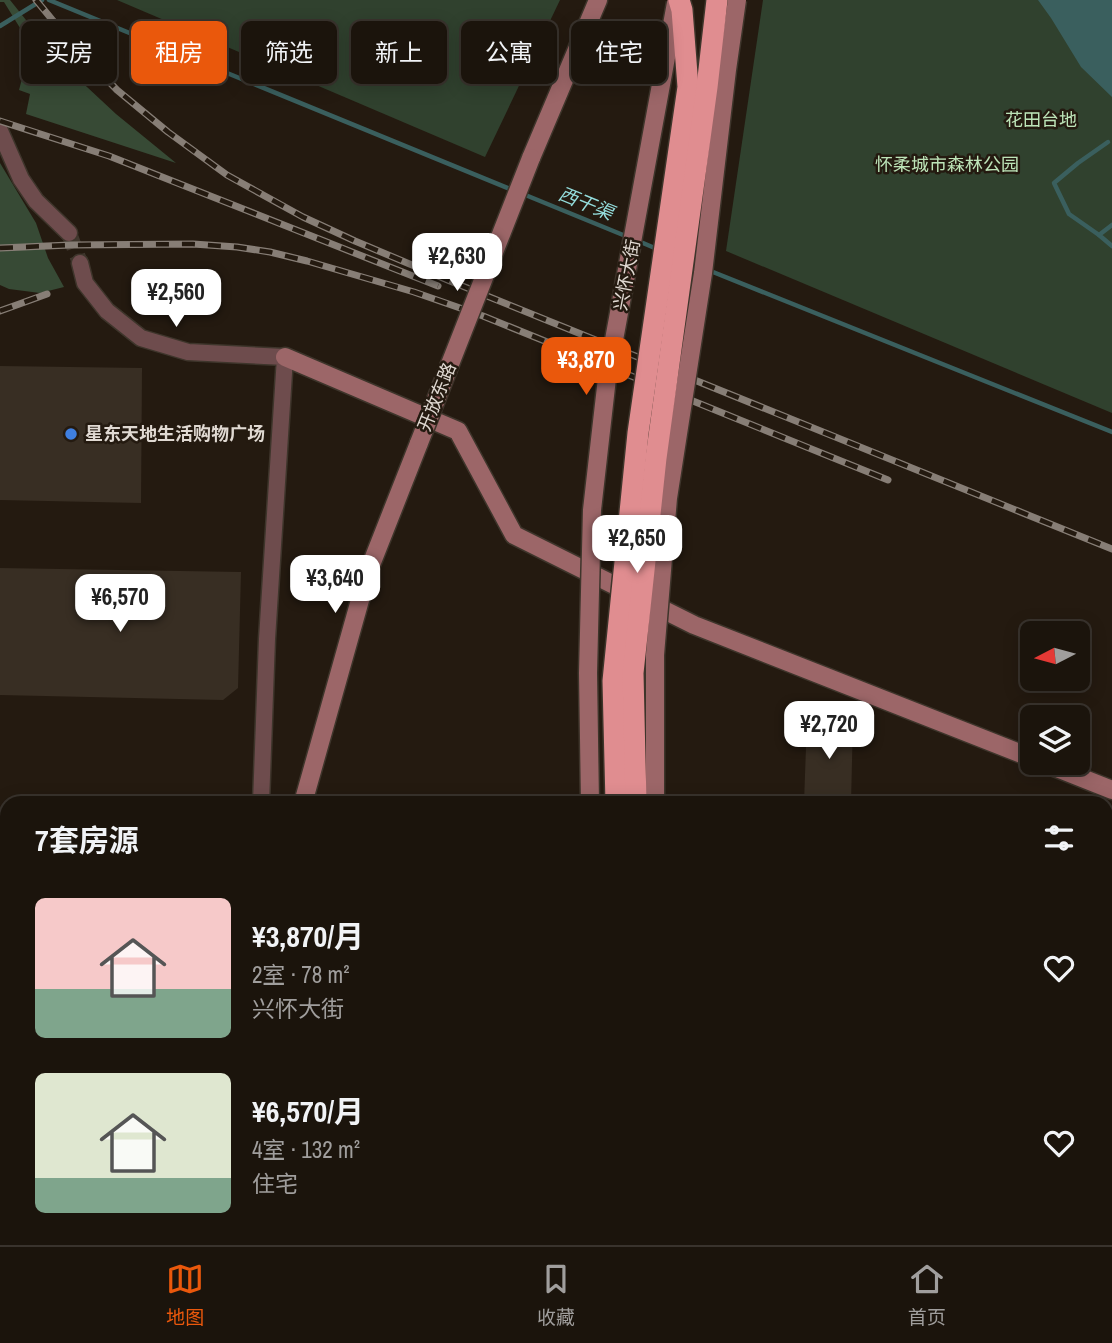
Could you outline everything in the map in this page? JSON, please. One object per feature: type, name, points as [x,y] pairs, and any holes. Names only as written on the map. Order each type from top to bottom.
[{"type":"highway","points":[[616,796],[613,681],[632,488],[688,86],[682,10],[678,0]]},
{"type":"highway","points":[[636,796],[633,673],[656,457],[717,0]]},
{"type":"street","name":"开放东路","points":[[305,796],[367,575],[531,158],[598,0]]},
{"type":"street","name":"兴怀大街","points":[[590,796],[588,673],[592,510],[607,378],[678,0]]},
{"type":"street","points":[[655,796],[655,655],[668,498],[703,273],[737,0]]},
{"type":"street","points":[[0,131],[21,178],[36,201],[69,233]]},
{"type":"street","points":[[80,263],[85,283],[107,311],[141,338],[188,352],[285,357],[458,431],[514,536],[694,625],[1020,753]]},
{"type":"street","points":[[261,796],[267,639],[285,357]]},
{"type":"street","points":[[1074,775],[1112,790]]},
{"type":"green space","points":[[10,0],[27,21],[21,21],[21,30],[4,2],[0,2]]},
{"type":"green space","points":[[117,0],[560,0],[550,21],[461,21],[461,84],[520,84],[485,157],[314,84],[337,84],[337,21],[241,21],[241,53],[227,47],[227,21],[166,21]]},
{"type":"green space","name":"怀柔城市森林公园","points":[[763,0],[1112,0],[1112,413],[726,251]]},
{"type":"green space","points":[[21,82],[84,84],[176,163],[26,114],[30,94],[19,90]]},
{"type":"green space","points":[[0,163],[36,223],[48,258],[64,287],[40,293],[9,289],[0,285]]},
{"type":"water","points":[[1038,0],[1112,0],[1112,97],[1081,67]]},
{"type":"building","name":"星东天地生活购物广场","points":[[0,366],[142,368],[141,503],[0,500]]},
{"type":"building","points":[[0,568],[241,572],[238,688],[223,700],[0,695]]},
{"type":"building","points":[[807,719],[853,720],[851,796],[804,796]]},
{"type":"waterway","name":"西干渠","points":[[0,26],[42,0]]},
{"type":"waterway","name":"西干渠","points":[[49,0],[515,191]]},
{"type":"waterway","points":[[1099,235],[1069,214],[1054,183],[1108,142]]},
{"type":"waterway","name":"西干渠","points":[[523,194],[628,237]]},
{"type":"waterway","points":[[1112,225],[1099,235],[1112,246]]},
{"type":"waterway","name":"西干渠","points":[[636,240],[657,249]]},
{"type":"waterway","name":"西干渠","points":[[708,270],[1112,432]]},
{"type":"tunnel","points":[[69,233],[80,263]]},
{"type":"railway","points":[[36,0],[68,39],[117,90],[168,132],[227,175],[303,217],[450,281],[1112,549]]},
{"type":"railway","points":[[0,121],[109,156],[438,286]]},
{"type":"railway","points":[[0,248],[193,244],[237,247],[307,261],[414,292],[483,316],[888,480]]},
{"type":"railway","points":[[0,311],[47,294]]},
{"type":"place","name":"星东天地生活购物广场","points":[[71,434]]},
{"type":"park label","name":"花田台地","points":[[1041,120]]}]
